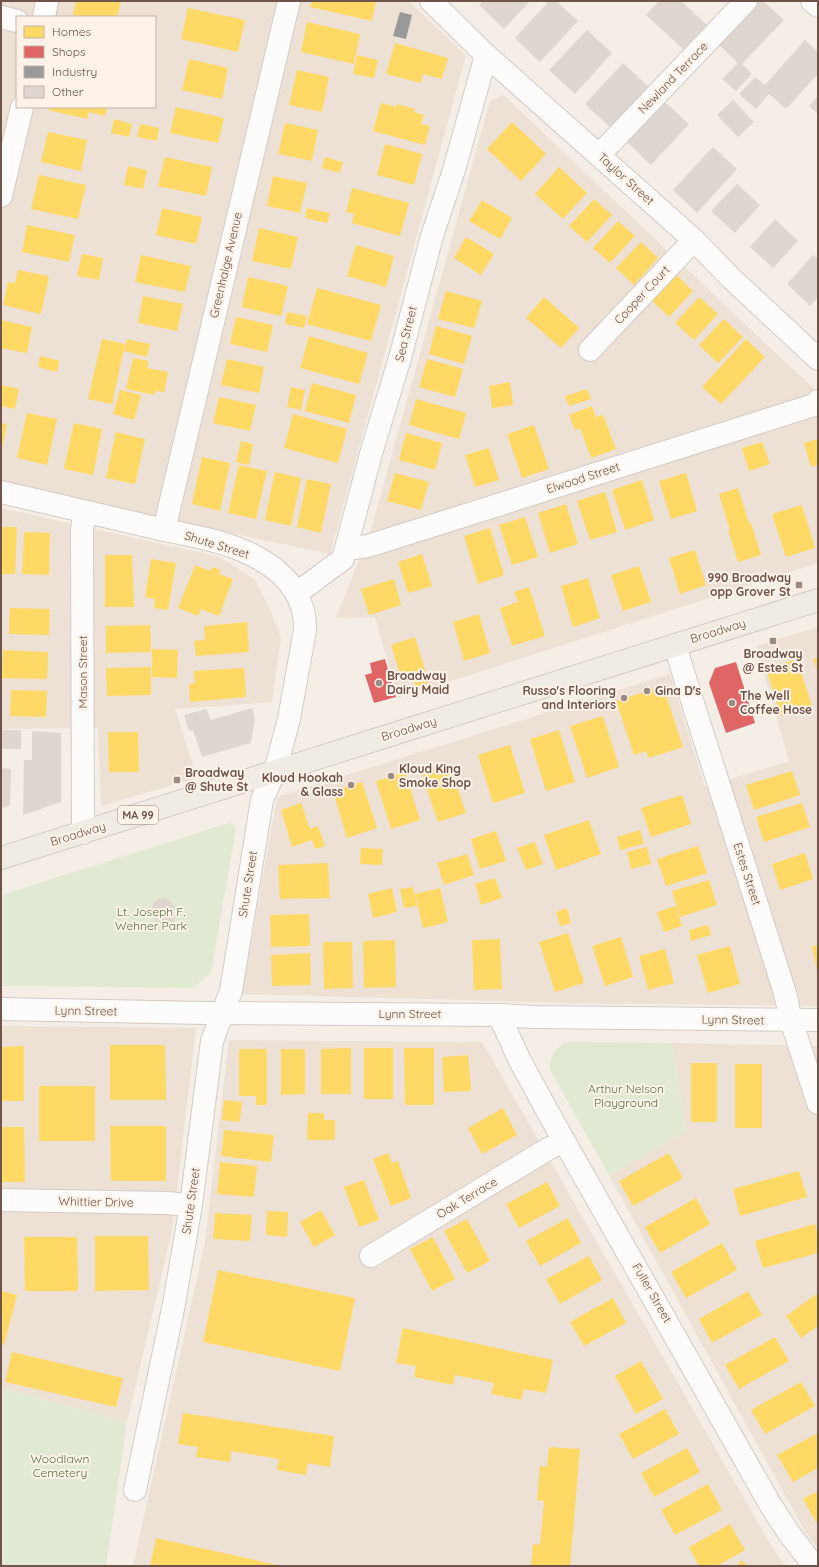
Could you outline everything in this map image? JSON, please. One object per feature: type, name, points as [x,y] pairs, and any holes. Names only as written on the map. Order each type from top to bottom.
[{"type":"main road","name":"Broadway","points":[[1,858],[818,600]]},
{"type":"street","points":[[44,16],[47,1]]},
{"type":"street","name":"Greenhalge Avenue","points":[[164,530],[289,1]]},
{"type":"street","name":"Taylor Street","points":[[431,1],[486,54],[694,240],[731,278],[818,359]]},
{"type":"street","name":"Newland Terrace","points":[[599,155],[746,1]]},
{"type":"street","points":[[812,1],[818,6]]},
{"type":"street","points":[[1,17],[16,21]]},
{"type":"street","name":"Sea Street","points":[[297,593],[343,559],[372,450],[400,358],[430,243],[454,170],[486,54]]},
{"type":"street","points":[[1,196],[22,108]]},
{"type":"street","name":"Cooper Court","points":[[590,350],[694,240]]},
{"type":"street","name":"Elwood Street","points":[[346,549],[368,546],[814,405],[818,401]]},
{"type":"street","name":"Shute Street","points":[[1,492],[213,541],[251,554],[277,570],[297,593],[306,620],[290,714],[275,771],[262,800],[231,991],[212,1041],[191,1205],[174,1304],[135,1490]]},
{"type":"street","name":"Mason Street","points":[[83,833],[82,531],[84,512]]},
{"type":"street","name":"Estes Street","points":[[675,645],[785,993],[791,1020],[818,1103]]},
{"type":"street","name":"Lynn Street","points":[[1,1009],[818,1020]]},
{"type":"street","name":"Fuller Street","points":[[499,1015],[520,1061],[564,1141],[770,1504],[788,1532],[814,1566]]},
{"type":"street","name":"Oak Terrace","points":[[371,1256],[548,1149],[564,1141]]},
{"type":"street","name":"Whittier Drive","points":[[1,1200],[191,1205]]},
{"type":"shaded area","points":[[1,1],[408,1],[466,55],[330,554],[1,485]]},
{"type":"shaded area","points":[[503,95],[818,393],[818,563],[398,698],[375,617],[336,618],[371,530],[490,101]]},
{"type":"shaded area","points":[[1,508],[220,557],[255,580],[269,607],[281,637],[272,702],[175,709],[197,778],[101,806],[98,728],[1,729]]},
{"type":"shaded area","points":[[818,627],[818,1006],[570,1003],[242,994],[277,797],[670,674],[705,787],[789,761],[756,646]]},
{"type":"shaded area","points":[[1,1026],[196,1028],[172,1230],[127,1422],[1,1388]]},
{"type":"shaded area","points":[[229,1040],[482,1042],[773,1549],[786,1566],[133,1566],[205,1242]]},
{"type":"shaded area","points":[[672,1043],[818,1046],[818,1548],[806,1533],[609,1175],[686,1131]]},
{"type":"green space","name":"Lt. Joseph F. Wehner Park","points":[[229,823],[234,824],[236,829],[211,973],[193,988],[1,986],[1,895]]},
{"type":"green space","name":"Arthur Nelson Playground","points":[[566,1042],[672,1043],[686,1131],[609,1175],[550,1070],[554,1053]]},
{"type":"green space","name":"Woodlawn Cemetery","points":[[1,1388],[127,1422],[106,1566],[1,1566]]},
{"type":"building: Homes","points":[[76,1],[121,1],[117,16],[73,15]]},
{"type":"building: Homes","points":[[312,1],[376,1],[372,21],[310,7]]},
{"type":"building: Homes","points":[[188,8],[245,20],[238,52],[181,39]]},
{"type":"building: Homes","points":[[307,22],[360,34],[354,64],[301,52]]},
{"type":"building: Homes","points":[[395,43],[448,58],[442,79],[423,74],[421,83],[386,74]]},
{"type":"building: Homes","points":[[357,55],[378,60],[374,78],[353,74]]},
{"type":"building: Homes","points":[[189,59],[228,68],[222,99],[182,90]]},
{"type":"building: Homes","points":[[297,70],[329,77],[322,112],[289,105]]},
{"type":"building: Homes","points":[[381,103],[396,107],[397,104],[415,109],[414,112],[424,115],[421,124],[430,126],[425,145],[373,131]]},
{"type":"building: Homes","points":[[176,107],[224,118],[218,143],[170,133]]},
{"type":"building: Homes","points":[[49,108],[107,108],[105,116],[89,112],[87,119],[48,110]]},
{"type":"building: Homes","points":[[114,119],[132,124],[129,137],[111,133]]},
{"type":"building: Homes","points":[[512,122],[546,154],[521,181],[487,149]]},
{"type":"building: Homes","points":[[285,123],[318,130],[312,161],[278,154]]},
{"type":"building: Homes","points":[[140,124],[159,128],[157,141],[137,137]]},
{"type":"building: Homes","points":[[48,132],[87,140],[81,171],[41,162]]},
{"type":"building: Homes","points":[[385,144],[422,154],[414,185],[377,175]]},
{"type":"building: Homes","points":[[165,157],[212,167],[206,196],[158,186]]},
{"type":"building: Homes","points":[[325,157],[343,162],[340,173],[322,168]]},
{"type":"building: Homes","points":[[128,166],[147,170],[143,189],[124,185]]},
{"type":"building: Homes","points":[[559,167],[587,193],[563,219],[535,194]]},
{"type":"building: Homes","points":[[39,175],[86,185],[78,219],[31,209]]},
{"type":"building: Homes","points":[[273,176],[307,183],[300,213],[267,206]]},
{"type":"building: Homes","points":[[352,188],[409,203],[400,236],[352,223],[354,214],[346,212]]},
{"type":"building: Homes","points":[[594,199],[612,215],[587,242],[569,226]]},
{"type":"building: Homes","points":[[482,200],[512,218],[500,239],[469,221]]},
{"type":"building: Homes","points":[[162,208],[202,217],[196,244],[156,235]]},
{"type":"building: Homes","points":[[307,208],[330,213],[327,223],[305,218]]},
{"type":"building: Homes","points":[[618,221],[635,236],[610,263],[593,248]]},
{"type":"building: Homes","points":[[27,225],[75,235],[69,262],[22,252]]},
{"type":"building: Homes","points":[[259,228],[298,237],[291,269],[252,261]]},
{"type":"building: Homes","points":[[466,237],[494,254],[481,275],[454,258]]},
{"type":"building: Homes","points":[[641,242],[658,258],[634,285],[616,268]]},
{"type":"building: Homes","points":[[356,245],[394,256],[386,287],[347,276]]},
{"type":"building: Homes","points":[[82,254],[103,258],[99,280],[77,276]]},
{"type":"building: Homes","points":[[141,255],[191,266],[185,292],[135,282]]},
{"type":"building: Homes","points":[[18,270],[49,276],[41,314],[3,305],[8,282],[15,283]]},
{"type":"building: Homes","points":[[674,273],[693,291],[669,317],[650,299]]},
{"type":"building: Homes","points":[[248,277],[288,286],[281,316],[242,307]]},
{"type":"building: Homes","points":[[317,288],[381,305],[371,341],[307,324]]},
{"type":"building: Homes","points":[[446,291],[482,301],[474,328],[438,319]]},
{"type":"building: Homes","points":[[143,296],[183,304],[177,331],[138,323]]},
{"type":"building: Homes","points":[[544,297],[579,328],[561,348],[526,318]]},
{"type":"building: Homes","points":[[699,297],[718,314],[694,340],[675,323]]},
{"type":"building: Homes","points":[[287,312],[307,316],[304,328],[285,324]]},
{"type":"building: Homes","points":[[236,317],[273,325],[267,352],[230,344]]},
{"type":"building: Homes","points":[[724,319],[743,337],[718,363],[699,345]]},
{"type":"building: Homes","points":[[1,320],[32,327],[27,353],[1,348]]},
{"type":"building: Homes","points":[[436,326],[472,336],[464,364],[429,354]]},
{"type":"building: Homes","points":[[309,336],[368,353],[359,384],[300,368]]},
{"type":"building: Homes","points":[[102,339],[125,344],[112,404],[88,399]]},
{"type":"building: Homes","points":[[127,339],[150,344],[147,357],[124,351]]},
{"type":"building: Homes","points":[[746,339],[765,357],[721,404],[702,387]]},
{"type":"building: Homes","points":[[40,356],[60,361],[57,372],[38,367]]},
{"type":"building: Homes","points":[[133,358],[149,361],[147,368],[168,372],[164,392],[155,391],[155,395],[126,389]]},
{"type":"building: Homes","points":[[227,359],[264,367],[259,393],[221,385]]},
{"type":"building: Homes","points":[[427,359],[463,369],[455,397],[419,387]]},
{"type":"building: Homes","points":[[510,382],[513,405],[492,408],[489,386]]},
{"type":"building: Homes","points":[[312,383],[356,395],[349,423],[305,411]]},
{"type":"building: Homes","points":[[1,385],[19,389],[15,409],[1,406]]},
{"type":"building: Homes","points":[[291,387],[305,390],[301,410],[287,407]]},
{"type":"building: Homes","points":[[587,389],[591,399],[569,406],[565,396]]},
{"type":"building: Homes","points":[[120,390],[141,395],[134,420],[113,414]]},
{"type":"building: Homes","points":[[219,397],[256,405],[250,431],[213,423]]},
{"type":"building: Homes","points":[[416,399],[466,413],[459,439],[409,425]]},
{"type":"building: Homes","points":[[592,406],[596,417],[603,415],[616,449],[591,458],[580,428],[575,430],[569,415]]},
{"type":"building: Homes","points":[[27,413],[57,419],[47,465],[17,458]]},
{"type":"building: Homes","points":[[293,414],[347,429],[338,463],[284,448]]},
{"type":"building: Homes","points":[[1,423],[7,424],[2,449],[1,449]]},
{"type":"building: Homes","points":[[74,423],[102,429],[93,475],[64,469]]},
{"type":"building: Homes","points":[[534,425],[549,469],[522,478],[507,434]]},
{"type":"building: Homes","points":[[116,432],[145,439],[135,484],[106,478]]},
{"type":"building: Homes","points":[[406,433],[442,443],[435,470],[399,460]]},
{"type":"building: Homes","points":[[818,439],[818,465],[811,467],[804,443]]},
{"type":"building: Homes","points":[[241,441],[253,444],[249,465],[236,462]]},
{"type":"building: Homes","points":[[762,442],[770,464],[749,471],[742,448]]},
{"type":"building: Homes","points":[[489,448],[499,480],[475,487],[465,455]]},
{"type":"building: Homes","points":[[202,457],[230,463],[220,511],[192,504]]},
{"type":"building: Homes","points":[[239,465],[267,471],[256,519],[228,513]]},
{"type":"building: Homes","points":[[275,472],[301,478],[291,526],[265,520]]},
{"type":"building: Homes","points":[[395,473],[429,482],[421,510],[387,501]]},
{"type":"building: Homes","points":[[686,473],[697,511],[671,519],[659,481]]},
{"type":"building: Homes","points":[[307,479],[331,484],[321,533],[297,527]]},
{"type":"building: Homes","points":[[642,480],[654,520],[625,530],[612,490]]},
{"type":"building: Homes","points":[[738,488],[761,555],[738,562],[719,494]]},
{"type":"building: Homes","points":[[605,492],[617,532],[590,540],[577,501]]},
{"type":"building: Homes","points":[[566,504],[578,544],[550,553],[538,513]]},
{"type":"building: Homes","points":[[802,505],[815,548],[786,557],[772,514]]},
{"type":"building: Homes","points":[[525,517],[538,557],[512,565],[499,525]]},
{"type":"building: Homes","points":[[1,527],[17,527],[15,574],[1,574]]},
{"type":"building: Homes","points":[[490,528],[504,575],[478,584],[464,536]]},
{"type":"building: Homes","points":[[24,532],[50,533],[49,575],[22,574]]},
{"type":"building: Homes","points":[[695,550],[706,585],[680,594],[669,558]]},
{"type":"building: Homes","points":[[422,554],[432,586],[408,593],[398,562]]},
{"type":"building: Homes","points":[[105,555],[132,555],[134,607],[105,607]]},
{"type":"building: Homes","points":[[151,559],[176,563],[168,610],[154,608],[155,599],[145,597]]},
{"type":"building: Homes","points":[[195,565],[210,571],[212,567],[221,570],[219,574],[233,579],[219,616],[201,609],[198,616],[178,608]]},
{"type":"building: Homes","points":[[639,566],[651,602],[623,611],[611,575]]},
{"type":"building: Homes","points":[[588,578],[600,618],[573,627],[561,586]]},
{"type":"building: Homes","points":[[394,579],[401,605],[369,615],[361,589]]},
{"type":"building: Homes","points":[[529,587],[545,636],[512,646],[500,608],[518,602],[514,592]]},
{"type":"building: Homes","points":[[10,608],[50,609],[49,635],[9,634]]},
{"type":"building: Homes","points":[[479,614],[490,653],[464,661],[453,622]]},
{"type":"building: Homes","points":[[247,622],[249,652],[196,656],[194,641],[205,640],[204,626]]},
{"type":"building: Homes","points":[[150,625],[151,652],[106,653],[106,626]]},
{"type":"building: Homes","points":[[415,637],[429,683],[416,687],[413,677],[402,680],[391,645]]},
{"type":"building: Homes","points":[[152,649],[178,650],[177,678],[152,677]]},
{"type":"building: Homes","points":[[3,650],[48,652],[47,679],[2,678]]},
{"type":"building: Homes","points":[[818,657],[818,673],[813,659]]},
{"type":"building: Homes","points":[[797,659],[812,706],[781,716],[766,669]]},
{"type":"building: Homes","points":[[151,667],[151,695],[107,696],[106,668]]},
{"type":"building: Homes","points":[[244,668],[246,697],[190,702],[189,684],[195,683],[194,671]]},
{"type":"building: Homes","points":[[663,686],[683,747],[649,758],[646,751],[634,755],[616,701]]},
{"type":"building: Homes","points":[[11,690],[47,691],[46,717],[10,716]]},
{"type":"building: Homes","points":[[603,716],[619,767],[587,778],[570,726]]},
{"type":"building: Homes","points":[[559,730],[575,782],[546,791],[530,739]]},
{"type":"building: Homes","points":[[108,732],[138,732],[139,772],[109,772]]},
{"type":"building: Homes","points":[[510,745],[525,793],[493,803],[478,755]]},
{"type":"building: Homes","points":[[450,765],[466,813],[438,822],[422,774]]},
{"type":"building: Homes","points":[[792,771],[800,795],[754,810],[746,785]]},
{"type":"building: Homes","points":[[405,772],[420,820],[391,829],[376,781]]},
{"type":"building: Homes","points":[[362,782],[377,828],[347,838],[333,791]]},
{"type":"building: Homes","points":[[682,795],[691,824],[651,837],[641,808]]},
{"type":"building: Homes","points":[[301,803],[310,829],[318,826],[325,846],[315,849],[312,840],[292,847],[281,810]]},
{"type":"building: Homes","points":[[802,803],[810,827],[764,842],[756,817]]},
{"type":"building: Homes","points":[[589,820],[601,854],[556,870],[544,835]]},
{"type":"building: Homes","points":[[640,830],[644,844],[620,850],[617,837]]},
{"type":"building: Homes","points":[[496,831],[506,861],[480,869],[471,839]]},
{"type":"building: Homes","points":[[535,842],[543,864],[526,870],[517,848]]},
{"type":"building: Homes","points":[[698,846],[707,873],[666,886],[657,859]]},
{"type":"building: Homes","points":[[647,847],[651,864],[631,869],[627,852]]},
{"type":"building: Homes","points":[[361,848],[383,849],[382,865],[360,864]]},
{"type":"building: Homes","points":[[805,853],[813,879],[780,890],[772,864]]},
{"type":"building: Homes","points":[[467,854],[474,875],[444,885],[437,863]]},
{"type":"building: Homes","points":[[328,863],[330,898],[280,899],[278,865]]},
{"type":"building: Homes","points":[[495,878],[502,898],[481,905],[475,884]]},
{"type":"building: Homes","points":[[709,880],[717,905],[680,917],[672,891]]},
{"type":"building: Homes","points":[[413,887],[417,906],[404,908],[400,889]]},
{"type":"building: Homes","points":[[392,888],[397,912],[373,918],[368,894]]},
{"type":"building: Homes","points":[[440,888],[448,922],[423,928],[415,894]]},
{"type":"building: Homes","points":[[676,906],[682,926],[664,932],[657,912]]},
{"type":"building: Homes","points":[[567,908],[571,923],[560,926],[556,912]]},
{"type":"building: Homes","points":[[309,914],[310,946],[271,947],[270,915]]},
{"type":"building: Homes","points":[[708,925],[711,935],[691,941],[689,930]]},
{"type":"building: Homes","points":[[568,933],[584,983],[555,992],[539,942]]},
{"type":"building: Homes","points":[[621,937],[633,977],[605,986],[592,946]]},
{"type":"building: Homes","points":[[500,939],[502,989],[474,990],[472,940]]},
{"type":"building: Homes","points":[[395,940],[396,987],[364,988],[363,941]]},
{"type":"building: Homes","points":[[323,942],[352,942],[353,988],[324,989]]},
{"type":"building: Homes","points":[[818,945],[818,972],[817,972],[812,946]]},
{"type":"building: Homes","points":[[730,946],[740,984],[708,993],[697,955]]},
{"type":"building: Homes","points":[[665,949],[674,983],[648,990],[639,956]]},
{"type":"building: Homes","points":[[310,953],[311,985],[272,986],[271,955]]},
{"type":"building: Homes","points":[[110,1045],[165,1045],[166,1100],[110,1100]]},
{"type":"building: Homes","points":[[24,1046],[24,1101],[1,1101],[1,1047]]},
{"type":"building: Homes","points":[[351,1048],[351,1094],[321,1094],[321,1049]]},
{"type":"building: Homes","points":[[364,1048],[393,1048],[393,1099],[364,1099]]},
{"type":"building: Homes","points":[[404,1048],[434,1048],[434,1105],[405,1105]]},
{"type":"building: Homes","points":[[239,1049],[267,1049],[267,1105],[256,1105],[256,1096],[239,1096]]},
{"type":"building: Homes","points":[[281,1049],[305,1049],[305,1094],[281,1095]]},
{"type":"building: Homes","points":[[468,1055],[471,1091],[444,1092],[442,1057]]},
{"type":"building: Homes","points":[[691,1063],[717,1063],[717,1122],[691,1122]]},
{"type":"building: Homes","points":[[735,1064],[762,1064],[762,1128],[735,1128]]},
{"type":"building: Homes","points":[[39,1086],[95,1086],[95,1141],[39,1141]]},
{"type":"building: Homes","points":[[224,1100],[242,1102],[240,1122],[222,1120]]},
{"type":"building: Homes","points":[[503,1108],[517,1135],[482,1154],[468,1128]]},
{"type":"building: Homes","points":[[308,1113],[324,1113],[324,1120],[335,1120],[335,1140],[307,1140]]},
{"type":"building: Homes","points":[[110,1126],[166,1126],[166,1181],[111,1181]]},
{"type":"building: Homes","points":[[1,1127],[24,1127],[25,1182],[1,1182]]},
{"type":"building: Homes","points":[[224,1130],[274,1135],[271,1162],[221,1156]]},
{"type":"building: Homes","points":[[388,1153],[392,1163],[398,1161],[411,1198],[391,1206],[373,1159]]},
{"type":"building: Homes","points":[[669,1153],[683,1178],[633,1206],[619,1181]]},
{"type":"building: Homes","points":[[220,1162],[257,1166],[254,1197],[217,1194]]},
{"type":"building: Homes","points":[[799,1171],[807,1197],[740,1216],[733,1189]]},
{"type":"building: Homes","points":[[364,1180],[379,1220],[359,1227],[344,1187]]},
{"type":"building: Homes","points":[[547,1182],[560,1206],[519,1228],[506,1204]]},
{"type":"building: Homes","points":[[696,1198],[710,1224],[660,1253],[645,1227]]},
{"type":"building: Homes","points":[[321,1210],[335,1235],[314,1247],[300,1222]]},
{"type":"building: Homes","points":[[267,1211],[288,1212],[287,1237],[266,1235]]},
{"type":"building: Homes","points":[[215,1213],[252,1215],[250,1241],[213,1239]]},
{"type":"building: Homes","points":[[568,1218],[581,1243],[540,1266],[526,1241]]},
{"type":"building: Homes","points":[[467,1219],[490,1261],[467,1273],[444,1231]]},
{"type":"building: Homes","points":[[815,1224],[818,1235],[818,1253],[763,1268],[755,1241]]},
{"type":"building: Homes","points":[[95,1236],[148,1236],[149,1290],[95,1291]]},
{"type":"building: Homes","points":[[24,1237],[77,1237],[78,1291],[25,1291]]},
{"type":"building: Homes","points":[[433,1237],[455,1279],[432,1291],[410,1249]]},
{"type":"building: Homes","points":[[722,1243],[737,1270],[686,1298],[671,1272]]},
{"type":"building: Homes","points":[[589,1256],[602,1280],[560,1304],[546,1279]]},
{"type":"building: Homes","points":[[218,1270],[355,1298],[340,1371],[203,1342]]},
{"type":"building: Homes","points":[[1,1291],[17,1295],[4,1345],[1,1344]]},
{"type":"building: Homes","points":[[748,1291],[762,1315],[712,1343],[699,1319]]},
{"type":"building: Homes","points":[[818,1293],[818,1326],[801,1338],[786,1316]]},
{"type":"building: Homes","points":[[613,1298],[626,1323],[584,1346],[570,1322]]},
{"type":"building: Homes","points":[[403,1328],[553,1360],[546,1393],[524,1389],[521,1400],[491,1394],[494,1383],[455,1375],[453,1385],[414,1377],[416,1366],[396,1363]]},
{"type":"building: Homes","points":[[775,1337],[789,1361],[739,1389],[725,1365]]},
{"type":"building: Homes","points":[[12,1352],[123,1378],[116,1407],[5,1382]]},
{"type":"building: Homes","points":[[641,1361],[663,1399],[636,1414],[615,1376]]},
{"type":"building: Homes","points":[[801,1382],[815,1406],[765,1434],[751,1410]]},
{"type":"building: Homes","points":[[665,1409],[679,1434],[633,1459],[619,1434]]},
{"type":"building: Homes","points":[[183,1413],[334,1436],[330,1467],[308,1463],[306,1475],[277,1470],[279,1459],[231,1451],[230,1462],[196,1457],[198,1447],[178,1444]]},
{"type":"building: Homes","points":[[818,1433],[818,1468],[793,1482],[777,1455]]},
{"type":"building: Homes","points":[[549,1447],[580,1449],[570,1566],[531,1566],[533,1544],[540,1545],[544,1501],[537,1500],[540,1466],[547,1467]]},
{"type":"building: Homes","points":[[687,1448],[700,1472],[654,1497],[641,1473]]},
{"type":"building: Homes","points":[[708,1484],[722,1510],[675,1535],[661,1510]]},
{"type":"building: Homes","points":[[818,1491],[818,1526],[803,1499]]},
{"type":"building: Homes","points":[[730,1524],[745,1550],[717,1566],[699,1566],[689,1547]]},
{"type":"building: Homes","points":[[156,1538],[277,1565],[277,1566],[150,1566]]},
{"type":"building: Homes","points":[[742,1560],[747,1566],[736,1566]]},
{"type":"building: Shops","points":[[385,659],[396,697],[374,703],[365,675],[372,673],[370,663]]},
{"type":"building: Shops","name":"The Well Coffee Hose","points":[[736,662],[755,723],[726,733],[709,683],[715,668]]},
{"type":"building: Industry","points":[[400,12],[412,15],[406,39],[393,36]]},
{"type":"building: Other","points":[[483,1],[530,1],[504,29],[479,5]]},
{"type":"building: Other","points":[[549,1],[556,1],[578,21],[540,62],[515,38]]},
{"type":"building: Other","points":[[659,1],[681,1],[707,25],[684,50],[646,15]]},
{"type":"building: Other","points":[[759,1],[763,1],[784,20],[742,64],[752,74],[736,91],[722,79],[738,63],[718,44]]},
{"type":"building: Other","points":[[587,30],[612,53],[575,94],[549,70]]},
{"type":"building: Other","points":[[805,40],[818,52],[818,74],[786,109],[769,94],[756,109],[739,94],[755,77],[765,85]]},
{"type":"building: Other","points":[[623,63],[649,87],[611,128],[585,104]]},
{"type":"building: Other","points":[[818,96],[818,114],[809,106]]},
{"type":"building: Other","points":[[733,100],[754,122],[738,137],[717,115]]},
{"type":"building: Other","points":[[664,101],[689,124],[651,165],[626,141]]},
{"type":"building: Other","points":[[713,147],[737,169],[697,213],[673,190]]},
{"type":"building: Other","points":[[737,184],[760,205],[735,233],[711,211]]},
{"type":"building: Other","points":[[775,219],[798,241],[773,268],[750,247]]},
{"type":"building: Other","points":[[813,255],[818,259],[818,297],[810,306],[787,284]]},
{"type":"building: Other","points":[[252,708],[255,717],[251,743],[202,757],[193,730],[189,731],[184,715],[206,709],[211,720]]},
{"type":"building: Other","points":[[1,730],[21,730],[21,749],[1,749]]},
{"type":"building: Other","points":[[32,731],[61,733],[61,802],[23,815],[24,760],[32,760]]},
{"type":"building: Other","points":[[1,768],[11,769],[10,805],[1,808]]},
{"type":"building: Other","points":[[166,898],[173,903],[175,920],[171,927],[161,929],[155,923],[152,906],[157,899]]},
{"type":"place","name":"990 Broadway opp Grover St","points":[[799,585]]},
{"type":"place","name":"Broadway @ Estes St","points":[[773,641]]},
{"type":"place","name":"Broadway Dairy Maid","points":[[379,683]]},
{"type":"place","name":"Gina D's","points":[[647,691]]},
{"type":"place","name":"Russo's Flooring and Interiors","points":[[624,698]]},
{"type":"place","name":"The Well Coffee Hose","points":[[732,703]]},
{"type":"place","name":"Kloud King Smoke Shop","points":[[391,776]]},
{"type":"place","name":"Broadway @ Shute St","points":[[177,780]]},
{"type":"place","name":"Kloud Hookah & Glass","points":[[351,785]]}]
